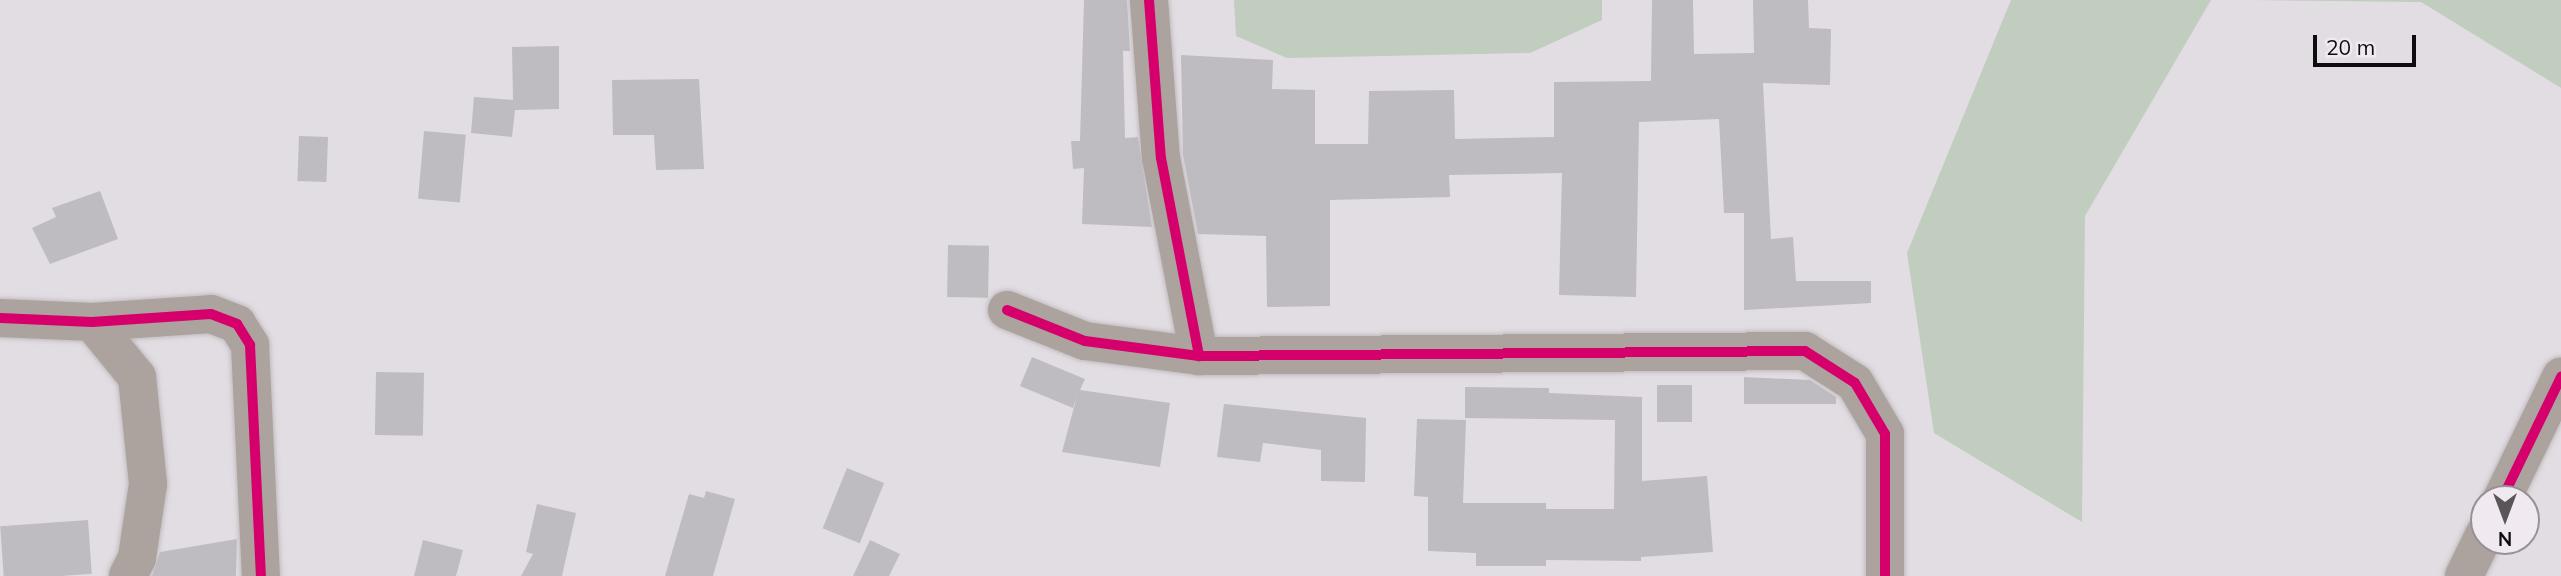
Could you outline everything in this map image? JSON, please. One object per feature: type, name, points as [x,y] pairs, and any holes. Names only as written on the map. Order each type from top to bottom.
[{"type":"street","points":[[1149,0],[1161,158],[1199,356]]},
{"type":"street","points":[[1007,310],[1084,341],[1199,356],[1805,351],[1855,383],[1885,434],[1885,576]]},
{"type":"street","points":[[0,318],[92,322],[211,314],[237,324],[250,345],[261,576]]},
{"type":"street","points":[[92,322],[136,377],[148,484],[137,558],[128,576]]},
{"type":"street","points":[[2509,485],[2561,377]]},
{"type":"street","points":[[2464,576],[2474,555]]},
{"type":"green space","points":[[1234,0],[1602,0],[1602,20],[1530,53],[1287,58],[1236,36]]},
{"type":"green space","points":[[2011,0],[2211,0],[2085,216],[2082,522],[1934,433],[1907,253]]},
{"type":"green space","points":[[2251,0],[2561,0],[2561,88],[2421,2]]},
{"type":"building","points":[[1084,0],[1127,0],[1130,51],[1123,51],[1125,138],[1138,137],[1152,227],[1082,224],[1084,168],[1073,169],[1071,141],[1080,141]]},
{"type":"building","points":[[1652,0],[1693,0],[1694,54],[1754,53],[1753,0],[1808,0],[1809,28],[1831,29],[1830,85],[1763,83],[1771,239],[1793,237],[1796,281],[1871,281],[1871,303],[1744,310],[1744,213],[1724,213],[1719,119],[1639,122],[1636,297],[1559,295],[1562,173],[1449,175],[1450,197],[1330,200],[1330,306],[1267,307],[1266,236],[1198,234],[1183,155],[1181,55],[1273,60],[1272,89],[1315,90],[1315,144],[1368,144],[1369,91],[1454,90],[1455,139],[1554,137],[1554,82],[1651,81]]},
{"type":"building","points":[[559,46],[559,109],[515,110],[512,137],[471,133],[474,97],[513,100],[512,47]]},
{"type":"building","points":[[699,79],[704,169],[656,170],[654,135],[613,135],[612,80]]},
{"type":"building","points":[[424,131],[466,135],[460,202],[418,199]]},
{"type":"building","points":[[299,136],[328,137],[326,182],[297,181]]},
{"type":"building","points":[[100,191],[118,239],[50,264],[32,228],[56,217],[52,208]]},
{"type":"building","points":[[948,245],[989,246],[988,298],[947,297]]},
{"type":"building","points":[[1032,357],[1085,379],[1080,390],[1170,403],[1160,467],[1062,452],[1077,396],[1073,408],[1020,386]]},
{"type":"building","points":[[376,372],[424,373],[423,436],[375,435]]},
{"type":"building","points":[[1744,377],[1810,380],[1836,397],[1836,404],[1744,404]]},
{"type":"building","points":[[1657,385],[1692,385],[1692,422],[1657,422]]},
{"type":"building","points":[[1465,387],[1549,388],[1549,393],[1642,397],[1642,481],[1707,476],[1713,552],[1641,557],[1641,561],[1546,560],[1546,566],[1476,566],[1476,553],[1428,551],[1428,497],[1414,496],[1417,419],[1466,420],[1463,503],[1546,503],[1546,509],[1614,509],[1615,420],[1465,418]]},
{"type":"building","points":[[1224,404],[1366,418],[1365,482],[1321,481],[1321,450],[1263,443],[1260,462],[1217,457]]},
{"type":"building","points":[[847,468],[884,483],[860,543],[823,528]]},
{"type":"building","points":[[706,491],[735,499],[713,576],[665,576],[689,494],[704,498]]},
{"type":"building","points":[[537,504],[576,513],[562,576],[521,576],[533,554],[526,552]]},
{"type":"building","points":[[88,520],[92,574],[4,576],[0,526]]},
{"type":"building","points":[[237,539],[236,576],[152,576],[160,552]]},
{"type":"building","points":[[423,540],[463,550],[456,576],[414,576]]},
{"type":"building","points":[[870,540],[900,554],[889,576],[853,576]]},
{"type":"cycle path","points":[[1149,0],[1161,158],[1199,356]]},
{"type":"cycle path","points":[[1007,310],[1085,341],[1199,356],[1805,351],[1855,383],[1885,434],[1885,576]]},
{"type":"cycle path","points":[[0,318],[92,322],[211,314],[237,324],[250,345],[261,576]]},
{"type":"cycle path","points":[[2509,485],[2561,377]]}]
